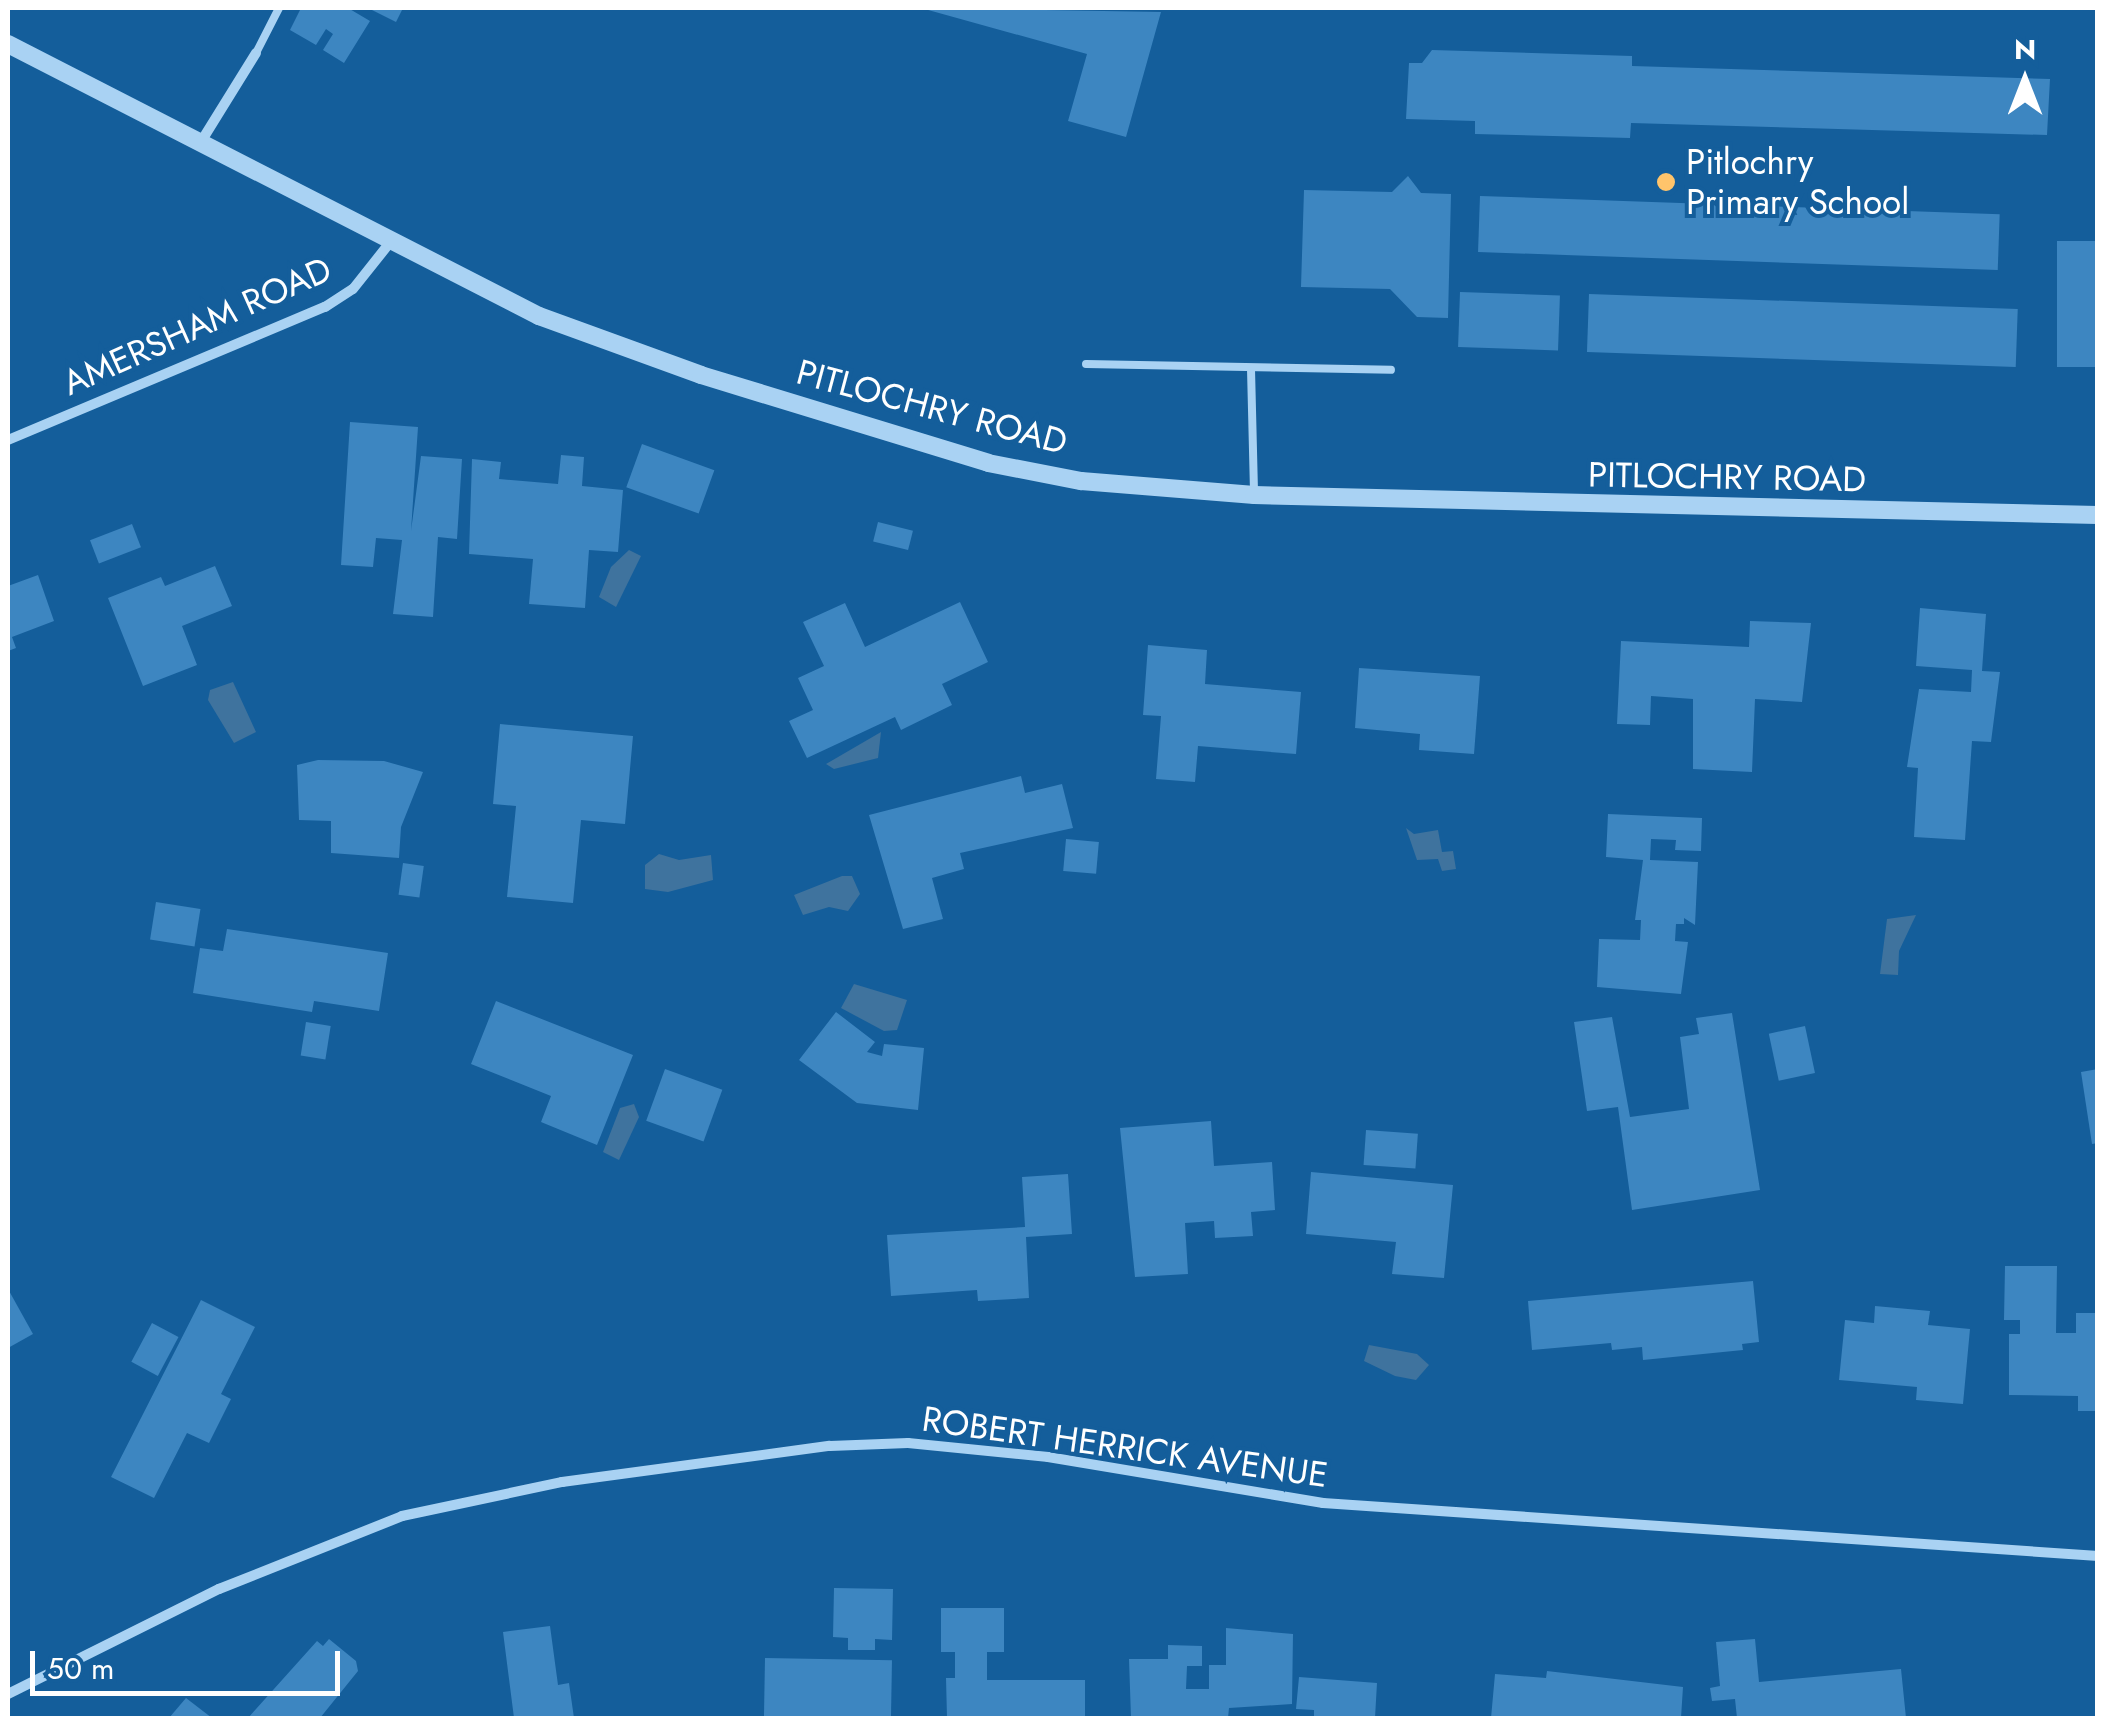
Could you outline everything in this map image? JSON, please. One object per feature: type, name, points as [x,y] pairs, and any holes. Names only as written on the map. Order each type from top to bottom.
[{"type":"street","name":"PITLOCHRY ROAD","points":[[8,44],[198,146],[539,316],[893,436],[1081,481],[1254,495],[2098,516]]},
{"type":"street","points":[[198,146],[256,53]]},
{"type":"street","name":"AMERSHAM ROAD","points":[[8,440],[325,307],[353,289],[392,240]]},
{"type":"street","name":"ROBERT HERRICK AVENUE","points":[[8,1694],[219,1589],[402,1516],[562,1482],[830,1446],[908,1443],[1033,1455],[1342,1505],[2098,1556]]},
{"type":"lane","points":[[256,53],[279,8]]},
{"type":"lane","points":[[1086,364],[1391,370]]},
{"type":"lane","points":[[1251,369],[1254,495]]},
{"type":"water","points":[[629,550],[641,556],[616,607],[599,597],[611,567]]},
{"type":"water","points":[[233,682],[256,732],[234,743],[208,700],[210,690]]},
{"type":"water","points":[[881,732],[878,758],[834,769],[826,764]]},
{"type":"water","points":[[1406,828],[1414,834],[1438,830],[1442,852],[1453,851],[1456,869],[1442,871],[1438,859],[1417,860]]},
{"type":"water","points":[[659,854],[679,860],[711,855],[713,880],[668,892],[645,889],[645,865]]},
{"type":"water","points":[[842,876],[852,876],[860,894],[848,911],[829,907],[803,915],[794,895]]},
{"type":"water","points":[[1916,915],[1899,951],[1898,975],[1880,974],[1887,919]]},
{"type":"water","points":[[854,984],[907,1000],[897,1030],[884,1031],[841,1008]]},
{"type":"water","points":[[634,1104],[639,1117],[619,1160],[603,1152],[620,1108]]},
{"type":"water","points":[[1369,1345],[1417,1354],[1429,1365],[1416,1380],[1395,1376],[1364,1361]]},
{"type":"building","points":[[301,8],[348,8],[370,21],[344,63],[323,50],[333,34],[326,29],[316,45],[290,30]]},
{"type":"building","points":[[368,8],[403,8],[396,22]]},
{"type":"building","points":[[921,8],[1161,12],[1126,137],[1068,121],[1087,54]]},
{"type":"building","points":[[1432,50],[1632,56],[1632,66],[2050,79],[2047,135],[1631,123],[1630,138],[1475,134],[1475,121],[1406,119],[1409,63],[1422,63]]},
{"type":"building","points":[[1408,176],[1421,193],[1451,194],[1448,318],[1417,317],[1390,289],[1301,287],[1304,190],[1392,192]]},
{"type":"building","points":[[1480,196],[2000,214],[1998,270],[1478,252]]},
{"type":"building","points":[[2057,241],[2098,241],[2098,367],[2057,367]]},
{"type":"building","points":[[1460,292],[1560,295],[1558,350],[1458,347]]},
{"type":"building","points":[[1589,294],[2018,309],[2016,367],[1587,352]]},
{"type":"building","points":[[350,422],[418,427],[411,531],[421,456],[462,459],[457,539],[438,537],[433,617],[393,614],[402,540],[376,538],[373,567],[341,565]]},
{"type":"building","points":[[642,444],[714,470],[699,514],[626,487]]},
{"type":"building","points":[[561,455],[584,457],[582,486],[623,490],[618,552],[589,550],[585,608],[529,604],[533,559],[469,554],[472,459],[501,462],[499,479],[558,484]]},
{"type":"building","points":[[878,522],[913,531],[908,550],[873,541]]},
{"type":"building","points":[[132,524],[141,547],[99,563],[90,540]]},
{"type":"building","points":[[215,566],[232,606],[182,626],[197,665],[143,686],[108,598],[161,577],[165,586]]},
{"type":"building","points":[[38,575],[54,621],[12,637],[16,648],[8,651],[8,586]]},
{"type":"building","points":[[960,602],[988,662],[942,684],[952,705],[901,730],[895,717],[807,758],[789,721],[813,710],[798,678],[824,666],[803,622],[845,603],[865,647]]},
{"type":"building","points":[[1920,608],[1986,614],[1982,671],[2000,672],[1991,742],[1972,741],[1965,840],[1914,837],[1918,768],[1907,767],[1919,689],[1971,692],[1972,670],[1916,666]]},
{"type":"building","points":[[1750,621],[1811,623],[1802,702],[1755,699],[1752,772],[1693,769],[1693,699],[1651,696],[1650,725],[1617,724],[1621,641],[1749,647]]},
{"type":"building","points":[[1148,645],[1207,650],[1205,684],[1301,692],[1296,754],[1198,746],[1195,782],[1156,779],[1161,716],[1143,715]]},
{"type":"building","points":[[1359,668],[1480,676],[1474,754],[1419,750],[1420,734],[1355,728]]},
{"type":"building","points":[[500,724],[633,736],[625,824],[581,820],[573,903],[507,897],[516,806],[493,804]]},
{"type":"building","points":[[318,760],[384,761],[423,772],[401,827],[399,858],[331,853],[331,821],[299,820],[297,765]]},
{"type":"building","points":[[1021,776],[1025,793],[1062,784],[1073,828],[960,853],[964,869],[932,878],[943,919],[903,929],[869,815]]},
{"type":"building","points":[[1608,814],[1702,818],[1701,851],[1675,850],[1676,840],[1651,839],[1650,860],[1698,862],[1695,925],[1684,918],[1684,924],[1676,924],[1675,941],[1688,942],[1681,994],[1597,987],[1599,939],[1640,940],[1641,920],[1635,920],[1643,860],[1606,857]]},
{"type":"building","points":[[1066,839],[1099,842],[1096,874],[1063,871]]},
{"type":"building","points":[[403,863],[424,866],[419,898],[399,895]]},
{"type":"building","points":[[156,902],[200,909],[195,947],[150,940]]},
{"type":"building","points":[[227,929],[388,953],[379,1011],[314,1001],[312,1012],[193,993],[200,948],[223,951]]},
{"type":"building","points":[[496,1001],[633,1055],[597,1145],[541,1122],[551,1096],[471,1064]]},
{"type":"building","points":[[836,1012],[875,1042],[867,1052],[882,1056],[884,1044],[924,1048],[918,1110],[857,1103],[799,1060]]},
{"type":"building","points":[[1732,1013],[1760,1190],[1632,1210],[1618,1107],[1587,1111],[1574,1022],[1612,1017],[1630,1117],[1689,1109],[1680,1037],[1699,1034],[1696,1018]]},
{"type":"building","points":[[306,1022],[331,1026],[325,1059],[301,1056]]},
{"type":"building","points":[[1805,1026],[1815,1073],[1779,1081],[1769,1034]]},
{"type":"building","points":[[665,1069],[722,1090],[704,1142],[646,1121]]},
{"type":"building","points":[[2098,1069],[2098,1143],[2092,1144],[2081,1072]]},
{"type":"building","points":[[1211,1121],[1214,1166],[1272,1162],[1275,1210],[1251,1212],[1253,1236],[1215,1238],[1214,1221],[1185,1223],[1188,1274],[1135,1277],[1120,1128]]},
{"type":"building","points":[[1366,1130],[1418,1134],[1415,1169],[1364,1165]]},
{"type":"building","points":[[1311,1172],[1453,1185],[1444,1278],[1392,1274],[1396,1242],[1306,1234]]},
{"type":"building","points":[[1068,1174],[1072,1234],[1026,1237],[1029,1298],[978,1301],[977,1290],[891,1296],[887,1235],[1025,1227],[1022,1177]]},
{"type":"building","points":[[2005,1266],[2057,1266],[2056,1333],[2076,1333],[2076,1313],[2098,1313],[2098,1411],[2078,1411],[2078,1396],[2009,1395],[2009,1334],[2020,1334],[2020,1320],[2004,1320]]},
{"type":"building","points":[[1753,1281],[1759,1342],[1742,1344],[1743,1350],[1643,1360],[1642,1347],[1612,1350],[1611,1343],[1532,1350],[1528,1301]]},
{"type":"building","points":[[8,1289],[33,1334],[8,1348]]},
{"type":"building","points":[[201,1300],[255,1327],[221,1394],[231,1399],[209,1443],[187,1433],[154,1498],[111,1477]]},
{"type":"building","points":[[1875,1306],[1930,1311],[1928,1325],[1970,1329],[1963,1404],[1916,1400],[1917,1387],[1839,1380],[1845,1320],[1874,1323]]},
{"type":"building","points":[[152,1323],[178,1337],[158,1376],[131,1362]]},
{"type":"building","points":[[834,1588],[893,1589],[892,1640],[875,1639],[875,1650],[848,1650],[848,1638],[833,1637]]},
{"type":"building","points":[[941,1608],[1004,1608],[1004,1652],[987,1652],[987,1680],[1085,1680],[1085,1718],[947,1718],[946,1678],[955,1678],[955,1652],[941,1652]]},
{"type":"building","points":[[550,1626],[558,1685],[569,1683],[574,1718],[514,1718],[503,1632]]},
{"type":"building","points":[[1226,1628],[1293,1634],[1292,1704],[1229,1708],[1228,1718],[1131,1718],[1129,1659],[1168,1659],[1168,1645],[1202,1646],[1202,1666],[1187,1666],[1186,1689],[1209,1689],[1209,1665],[1226,1665]]},
{"type":"building","points":[[329,1639],[356,1661],[358,1671],[320,1718],[248,1718],[317,1641],[323,1646]]},
{"type":"building","points":[[1755,1639],[1759,1682],[1901,1669],[1906,1718],[1737,1718],[1735,1699],[1712,1701],[1710,1688],[1720,1686],[1716,1642]]},
{"type":"building","points":[[765,1658],[892,1660],[891,1718],[764,1718]]},
{"type":"building","points":[[1547,1671],[1683,1687],[1681,1718],[1491,1718],[1495,1674],[1546,1678]]},
{"type":"building","points":[[1299,1677],[1377,1683],[1375,1718],[1314,1717],[1314,1710],[1296,1709]]},
{"type":"building","points":[[186,1698],[212,1718],[169,1718]]},
{"type":"place","name":"Pitlochry Primary School","points":[[1666,182]]}]
